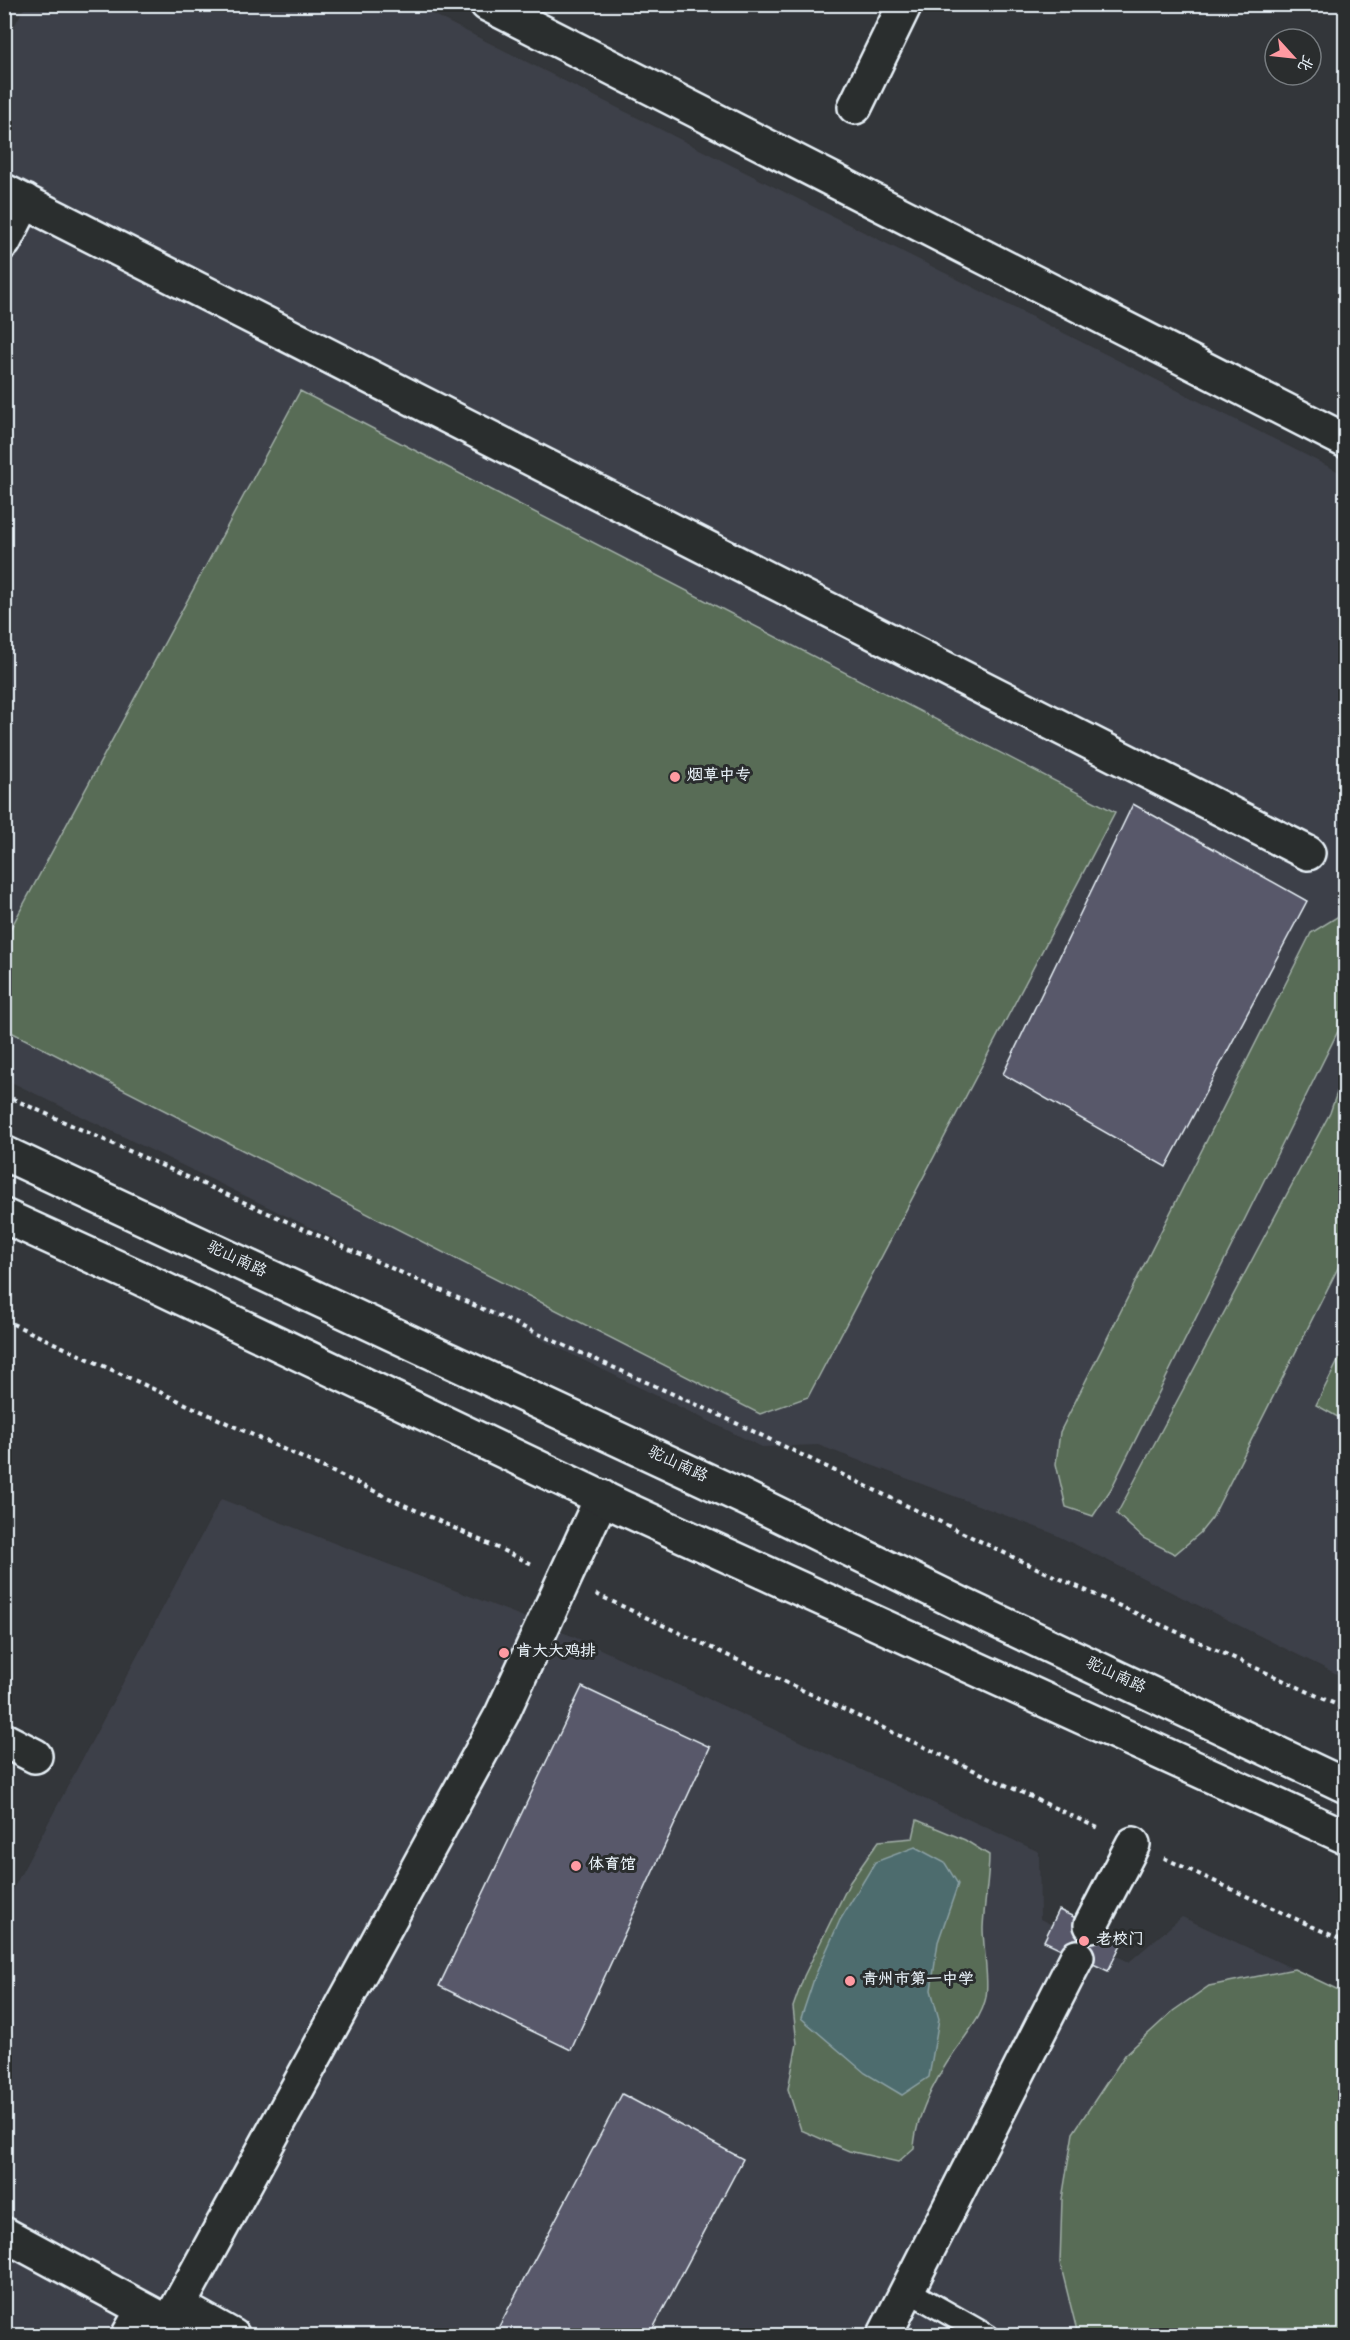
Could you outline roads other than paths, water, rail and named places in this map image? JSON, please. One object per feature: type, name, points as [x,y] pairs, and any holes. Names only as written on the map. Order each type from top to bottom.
[{"type":"street","points":[[488,4],[1346,441]]},
{"type":"street","points":[[855,107],[905,4]]},
{"type":"street","points":[[4,242],[15,196],[1308,853]]},
{"type":"street","name":"驼山南路","points":[[4,1153],[736,1494],[1346,1786]]},
{"type":"street","points":[[4,1216],[602,1497],[1346,1837]]},
{"type":"street","points":[[4,2234],[136,2323],[169,2324],[496,1725],[602,1497]]},
{"type":"street","points":[[4,1740],[34,1756]]},
{"type":"street","points":[[1091,1925],[1133,1844]]},
{"type":"street","points":[[884,2336],[1077,1957]]},
{"type":"street","points":[[179,2306],[233,2336]]},
{"type":"lane","points":[[907,2290],[988,2336]]},
{"type":"water","points":[[915,1847],[945,1863],[958,1884],[938,1942],[931,1990],[939,2019],[929,2077],[902,2095],[865,2073],[801,2018],[815,1976],[840,1920],[875,1862]]},
{"type":"place","name":"烟草中专","points":[[675,777]]},
{"type":"place","name":"肯大大鸡排","points":[[504,1653]]},
{"type":"place","name":"体育馆","points":[[576,1866]]},
{"type":"place","name":"老校门","points":[[1084,1941]]},
{"type":"place","name":"青州市第一中学","points":[[850,1981]]}]
